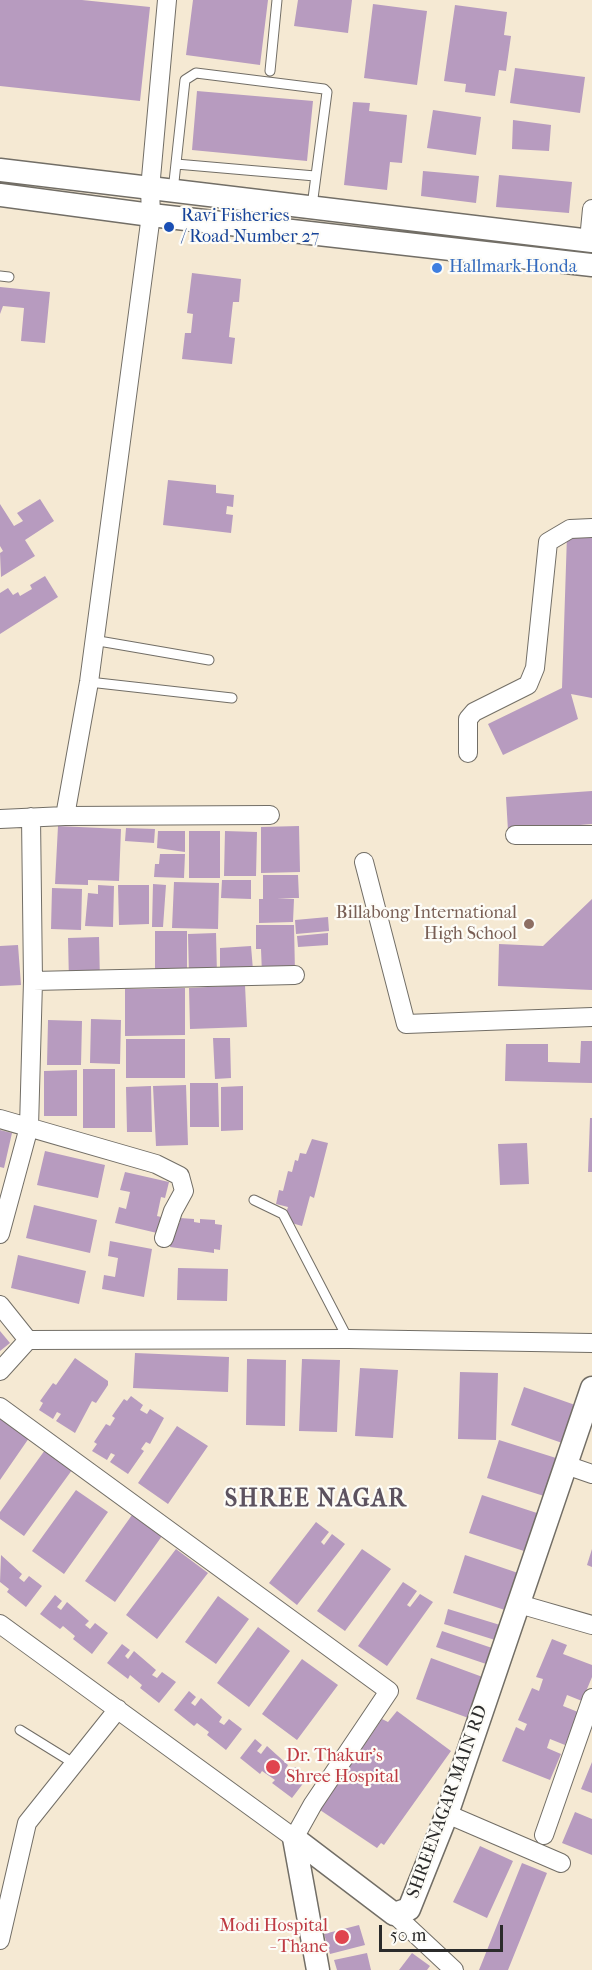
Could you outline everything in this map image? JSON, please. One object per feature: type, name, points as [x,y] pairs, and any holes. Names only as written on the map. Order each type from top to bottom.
[{"type":"street","points":[[65,816],[89,682],[151,215],[150,189],[167,0]]},
{"type":"street","points":[[0,170],[590,240],[592,208]]},
{"type":"street","points":[[0,195],[151,215],[592,265]]},
{"type":"street","points":[[468,753],[468,719],[474,712],[528,685],[535,668],[548,542],[570,529],[592,528]]},
{"type":"street","points":[[0,819],[65,816],[270,815]]},
{"type":"street","points":[[0,1233],[29,1127],[33,981],[31,817]]},
{"type":"street","points":[[515,835],[592,835]]},
{"type":"street","points":[[364,862],[406,1024],[592,1017]]},
{"type":"street","points":[[33,981],[295,975]]},
{"type":"street","points":[[0,1119],[156,1164],[180,1176],[184,1191],[172,1211],[164,1238]]},
{"type":"street","points":[[0,1305],[28,1340]]},
{"type":"street","points":[[0,1371],[28,1340],[348,1339],[592,1344]]},
{"type":"street","name":"SHREENAGAR MAIN RD","points":[[0,1624],[294,1838],[394,1914],[409,1909],[447,1814],[592,1388]]},
{"type":"street","points":[[0,1407],[389,1690],[313,1804],[294,1838],[318,1970]]},
{"type":"street","points":[[566,1465],[592,1474]]},
{"type":"street","points":[[519,1604],[592,1625]]},
{"type":"street","points":[[544,1835],[592,1698]]},
{"type":"street","points":[[0,1940],[27,1823],[118,1710]]},
{"type":"street","points":[[447,1814],[561,1863]]},
{"type":"street","points":[[394,1914],[454,1970]]},
{"type":"lane","points":[[270,71],[277,0]]},
{"type":"lane","points":[[173,191],[185,80],[196,73],[327,92],[311,208]]},
{"type":"lane","points":[[176,164],[315,176]]},
{"type":"lane","points":[[93,640],[209,660]]},
{"type":"lane","points":[[89,682],[232,698]]},
{"type":"lane","points":[[254,1200],[283,1214],[348,1339]]},
{"type":"lane","points":[[20,1730],[75,1764]]},
{"type":"building","points":[[0,0],[82,0],[150,7],[140,101],[0,86]]},
{"type":"building","points":[[193,0],[268,0],[260,65],[186,55]]},
{"type":"building","points":[[298,0],[352,0],[348,33],[294,26]]},
{"type":"building","points":[[373,4],[427,11],[417,85],[364,78]]},
{"type":"building","points":[[455,5],[507,12],[504,35],[511,36],[506,71],[499,70],[495,96],[465,92],[466,84],[444,81]]},
{"type":"building","points":[[515,68],[585,77],[580,113],[510,103]]},
{"type":"building","points":[[197,91],[313,101],[307,161],[192,150]]},
{"type":"building","points":[[353,102],[370,103],[369,111],[407,115],[402,163],[390,162],[387,190],[344,185]]},
{"type":"building","points":[[433,110],[481,117],[476,155],[427,148]]},
{"type":"building","points":[[513,120],[551,125],[549,151],[512,149]]},
{"type":"building","points":[[423,171],[479,176],[476,203],[421,196]]},
{"type":"building","points":[[499,175],[572,182],[569,213],[496,207]]},
{"type":"building","points":[[192,273],[241,279],[239,302],[233,302],[229,337],[235,338],[232,364],[182,359],[185,333],[191,333],[193,314],[187,313]]},
{"type":"building","points":[[0,287],[50,292],[45,343],[21,341],[24,308],[3,306],[0,314]]},
{"type":"building","points":[[168,480],[216,485],[216,493],[234,495],[233,507],[227,506],[226,514],[233,515],[231,533],[163,525]]},
{"type":"building","points":[[40,499],[54,521],[25,540],[35,556],[1,577],[0,553],[3,551],[0,546],[0,504],[14,526],[23,521],[17,513]]},
{"type":"building","points":[[567,535],[592,536],[592,698],[571,694],[578,719],[503,755],[488,724],[562,688]]},
{"type":"building","points":[[45,576],[58,597],[0,634],[0,593],[8,588],[13,595],[18,592],[20,596],[32,589],[30,585]]},
{"type":"building","points":[[592,791],[592,824],[508,831],[506,797]]},
{"type":"building","points":[[58,826],[121,829],[119,881],[88,880],[88,885],[55,884]]},
{"type":"building","points":[[299,826],[300,872],[261,873],[261,827]]},
{"type":"building","points":[[126,828],[155,829],[154,843],[125,841]]},
{"type":"building","points":[[158,831],[185,831],[185,852],[157,848]]},
{"type":"building","points":[[189,831],[220,831],[220,878],[189,878]]},
{"type":"building","points":[[225,831],[257,832],[256,876],[224,876]]},
{"type":"building","points":[[160,854],[185,854],[184,878],[154,877],[155,864],[159,864]]},
{"type":"building","points":[[263,875],[298,875],[299,898],[277,898],[294,899],[293,922],[259,923],[259,899],[263,899]]},
{"type":"building","points":[[222,880],[251,880],[251,899],[221,898]]},
{"type":"building","points":[[174,882],[219,883],[218,929],[172,928]]},
{"type":"building","points":[[153,884],[166,885],[163,927],[152,927]]},
{"type":"building","points":[[98,885],[114,886],[113,927],[85,926],[88,893],[98,894]]},
{"type":"building","points":[[118,885],[149,885],[149,924],[119,925]]},
{"type":"building","points":[[52,888],[82,889],[81,930],[51,929]]},
{"type":"building","points":[[592,899],[592,990],[498,986],[499,944],[543,946]]},
{"type":"building","points":[[328,917],[329,931],[296,934],[295,920]]},
{"type":"building","points":[[256,925],[294,925],[295,973],[262,974],[261,949],[256,949]]},
{"type":"building","points":[[155,931],[187,931],[187,977],[155,977]]},
{"type":"building","points":[[216,933],[217,975],[189,975],[188,934]]},
{"type":"building","points":[[328,933],[328,945],[298,947],[297,936]]},
{"type":"building","points":[[99,937],[100,982],[69,982],[68,938]]},
{"type":"building","points":[[18,945],[21,985],[0,986],[0,946]]},
{"type":"building","points":[[251,946],[253,970],[220,972],[220,948]]},
{"type":"building","points":[[245,985],[247,1027],[190,1029],[189,988]]},
{"type":"building","points":[[185,988],[185,1035],[125,1036],[125,989]]},
{"type":"building","points":[[91,1019],[121,1020],[120,1064],[90,1063]]},
{"type":"building","points":[[48,1020],[82,1021],[81,1065],[47,1065]]},
{"type":"building","points":[[213,1038],[230,1038],[231,1078],[215,1079]]},
{"type":"building","points":[[126,1039],[185,1039],[185,1078],[126,1078]]},
{"type":"building","points":[[581,1041],[592,1041],[592,1083],[505,1081],[506,1044],[548,1044],[548,1062],[580,1063]]},
{"type":"building","points":[[83,1069],[115,1069],[115,1128],[83,1128]]},
{"type":"building","points":[[77,1070],[77,1116],[44,1116],[44,1071]]},
{"type":"building","points":[[190,1083],[218,1083],[219,1127],[190,1127]]},
{"type":"building","points":[[186,1085],[188,1145],[156,1146],[153,1086]]},
{"type":"building","points":[[151,1086],[152,1132],[127,1132],[126,1087]]},
{"type":"building","points":[[243,1086],[243,1130],[221,1131],[221,1087]]},
{"type":"building","points":[[590,1118],[592,1118],[592,1172],[588,1172]]},
{"type":"building","points":[[0,1130],[12,1133],[4,1168],[0,1167]]},
{"type":"building","points":[[312,1139],[328,1143],[314,1198],[310,1196],[302,1226],[288,1222],[285,1216],[288,1207],[276,1204],[279,1190],[283,1191],[288,1171],[292,1172],[295,1160],[298,1161],[300,1153],[306,1154]]},
{"type":"building","points":[[527,1143],[529,1184],[500,1185],[498,1144]]},
{"type":"building","points":[[45,1151],[105,1165],[98,1198],[37,1185]]},
{"type":"building","points":[[125,1172],[169,1182],[165,1198],[161,1197],[157,1216],[161,1217],[157,1233],[115,1223],[119,1207],[126,1209],[130,1192],[120,1190]]},
{"type":"building","points":[[34,1205],[97,1220],[90,1253],[26,1238]]},
{"type":"building","points":[[180,1218],[194,1219],[194,1222],[200,1223],[200,1219],[215,1220],[215,1224],[222,1225],[220,1250],[214,1249],[214,1253],[170,1247],[172,1222],[180,1223]]},
{"type":"building","points":[[110,1241],[152,1249],[144,1297],[102,1289],[104,1275],[115,1277],[118,1258],[108,1256]]},
{"type":"building","points":[[18,1255],[86,1271],[79,1304],[11,1288]]},
{"type":"building","points":[[178,1268],[228,1269],[227,1301],[177,1300]]},
{"type":"building","points":[[0,1331],[10,1343],[0,1351]]},
{"type":"building","points":[[135,1353],[229,1357],[228,1392],[133,1388]]},
{"type":"building","points":[[75,1358],[108,1381],[108,1385],[96,1403],[92,1401],[75,1433],[56,1421],[61,1414],[57,1412],[53,1419],[39,1410],[43,1403],[40,1401],[53,1383],[56,1385]]},
{"type":"building","points":[[247,1359],[286,1360],[285,1426],[246,1425]]},
{"type":"building","points":[[302,1359],[340,1360],[337,1432],[299,1431]]},
{"type":"building","points":[[360,1368],[398,1370],[393,1438],[355,1436]]},
{"type":"building","points":[[460,1372],[498,1373],[496,1440],[458,1439]]},
{"type":"building","points":[[524,1387],[578,1406],[565,1444],[511,1425]]},
{"type":"building","points":[[131,1396],[143,1405],[140,1410],[147,1414],[150,1409],[164,1418],[150,1444],[146,1442],[141,1449],[144,1451],[128,1474],[110,1462],[115,1455],[111,1453],[107,1460],[92,1451],[97,1444],[94,1442],[106,1424],[110,1426],[115,1418],[112,1416],[124,1399],[127,1401]]},
{"type":"building","points":[[0,1418],[29,1438],[0,1480]]},
{"type":"building","points":[[177,1426],[208,1446],[168,1504],[138,1483]]},
{"type":"building","points":[[499,1440],[556,1458],[544,1496],[487,1478]]},
{"type":"building","points":[[45,1450],[72,1470],[24,1536],[0,1519],[0,1512]]},
{"type":"building","points":[[76,1490],[108,1512],[64,1574],[32,1551]]},
{"type":"building","points":[[482,1495],[540,1514],[527,1552],[469,1533]]},
{"type":"building","points":[[132,1515],[162,1536],[115,1602],[85,1581]]},
{"type":"building","points":[[316,1522],[329,1532],[321,1542],[324,1545],[332,1534],[345,1544],[297,1605],[269,1583]]},
{"type":"building","points":[[176,1549],[208,1573],[157,1639],[126,1615]]},
{"type":"building","points":[[362,1549],[391,1569],[345,1631],[317,1611]]},
{"type":"building","points":[[592,1549],[592,1567],[587,1565]]},
{"type":"building","points":[[1,1555],[22,1574],[19,1578],[24,1582],[29,1576],[42,1586],[26,1607],[7,1592],[9,1589],[0,1582]]},
{"type":"building","points":[[465,1555],[524,1575],[511,1612],[453,1593]]},
{"type":"building","points":[[403,1582],[417,1591],[407,1605],[410,1607],[420,1594],[433,1602],[387,1666],[358,1646]]},
{"type":"building","points":[[55,1595],[62,1601],[57,1607],[61,1610],[67,1602],[89,1621],[85,1625],[90,1629],[95,1623],[108,1633],[92,1654],[73,1639],[75,1636],[63,1626],[60,1629],[40,1614]]},
{"type":"building","points":[[218,1596],[249,1619],[216,1664],[185,1642]]},
{"type":"building","points":[[448,1609],[500,1625],[495,1640],[444,1624]]},
{"type":"building","points":[[258,1627],[290,1651],[249,1707],[217,1683]]},
{"type":"building","points":[[442,1631],[495,1649],[489,1665],[436,1647]]},
{"type":"building","points":[[552,1639],[567,1645],[563,1654],[592,1665],[592,1677],[582,1701],[567,1695],[563,1706],[578,1712],[565,1745],[550,1739],[547,1748],[561,1754],[550,1780],[502,1761],[516,1727],[524,1731],[527,1724],[518,1720],[532,1688],[539,1691],[543,1679],[536,1677]]},
{"type":"building","points":[[122,1644],[130,1650],[125,1656],[128,1659],[134,1651],[156,1670],[152,1675],[157,1678],[162,1672],[176,1682],[159,1703],[140,1688],[142,1685],[130,1675],[128,1679],[107,1663]]},
{"type":"building","points":[[431,1658],[488,1679],[474,1720],[416,1699]]},
{"type":"building","points":[[302,1659],[338,1685],[297,1740],[262,1714]]},
{"type":"building","points":[[189,1691],[196,1697],[191,1703],[195,1706],[201,1698],[222,1717],[219,1722],[224,1725],[229,1719],[242,1729],[226,1750],[207,1735],[209,1732],[197,1723],[194,1726],[174,1710]]},
{"type":"building","points":[[397,1711],[451,1751],[384,1845],[381,1843],[377,1848],[320,1810],[382,1719],[388,1722]]},
{"type":"building","points":[[255,1739],[262,1745],[257,1751],[261,1754],[267,1746],[288,1765],[285,1770],[290,1773],[295,1767],[308,1777],[292,1798],[272,1783],[275,1780],[262,1771],[260,1774],[240,1758]]},
{"type":"building","points":[[592,1762],[592,1793],[581,1789]]},
{"type":"building","points":[[575,1812],[592,1819],[592,1855],[562,1843]]},
{"type":"building","points":[[480,1846],[513,1861],[487,1918],[453,1902]]},
{"type":"building","points":[[522,1863],[547,1873],[508,1970],[479,1970]]},
{"type":"building","points":[[359,1925],[365,1945],[330,1954],[324,1934]]},
{"type":"building","points":[[367,1953],[371,1970],[337,1970],[334,1960]]},
{"type":"building","points":[[412,1953],[430,1966],[427,1970],[399,1970]]},
{"type":"place","name":"Ravi Fisheries / Road Number 27","points":[[169,227]]},
{"type":"place","name":"Hallmark Honda","points":[[437,268]]},
{"type":"place","name":"Billabong International High School","points":[[529,924]]},
{"type":"place","name":"Dr. Thakur's Shree Hospital","points":[[273,1767]]},
{"type":"place","name":"Modi Hospital - Thane","points":[[342,1937]]},
{"type":"district","name":"SHREE NAGAR","points":[[316,1500]]}]
